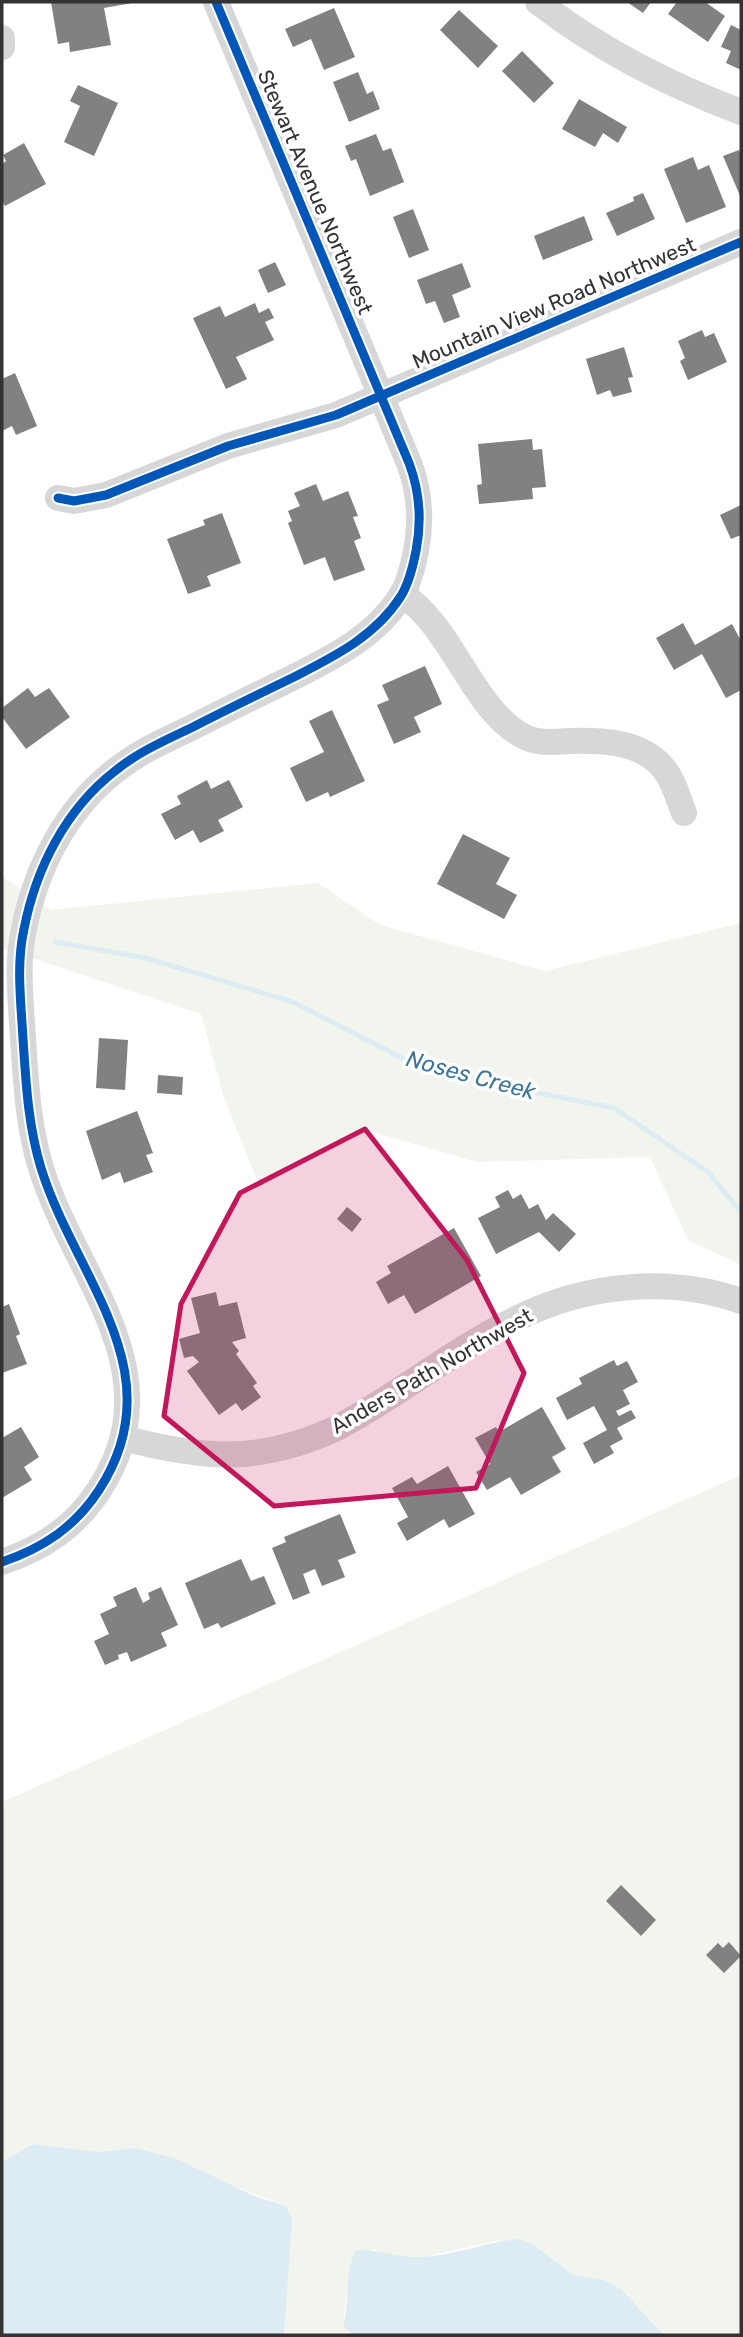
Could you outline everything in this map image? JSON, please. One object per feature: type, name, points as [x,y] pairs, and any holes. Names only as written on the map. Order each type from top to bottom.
[{"type":"street","name":"Stewart Avenue Northwest","points":[[2,1562],[48,1542],[69,1526],[88,1506],[103,1485],[127,1422],[128,1396],[122,1357],[109,1321],[45,1181],[29,1118],[19,967],[23,931],[33,892],[64,825],[80,803],[114,771],[155,746],[347,649],[382,620],[402,594],[412,568],[417,542],[419,502],[414,475],[216,2]]},
{"type":"street","points":[[538,2],[587,37],[628,61],[741,112]]},
{"type":"street","points":[[2,38],[2,47]]},
{"type":"street","name":"Mountain View Road Northwest","points":[[58,498],[74,501],[106,495],[217,450],[314,423],[741,242]]},
{"type":"street","points":[[402,594],[419,608],[441,633],[486,702],[510,727],[534,740],[606,742],[645,752],[664,768],[684,813]]},
{"type":"street","name":"Anders Path Northwest","points":[[123,1438],[203,1455],[239,1455],[271,1451],[311,1440],[342,1426],[504,1325],[554,1302],[604,1290],[642,1286],[705,1291],[741,1301]]},
{"type":"highlighted area","points":[[365,1129],[467,1260],[524,1373],[476,1488],[274,1506],[164,1416],[181,1304],[240,1193]]},
{"type":"shaded area","points":[[2,876],[51,910],[318,883],[380,925],[545,971],[741,923],[741,1265],[688,1240],[650,1157],[478,1162],[362,1129],[260,1187],[224,1098],[201,1014],[2,948]]},
{"type":"shaded area","points":[[741,1475],[741,2335],[664,2335],[621,2289],[604,2280],[573,2275],[534,2245],[496,2241],[423,2257],[390,2256],[372,2249],[346,2296],[343,2326],[353,2335],[284,2335],[286,2206],[134,2148],[98,2152],[33,2144],[2,2162],[2,1802]]},
{"type":"shaded area","points":[[33,2144],[98,2152],[134,2148],[174,2158],[257,2197],[286,2206],[292,2220],[284,2335],[2,2335],[2,2162]]},
{"type":"shaded area","points":[[519,2239],[534,2245],[573,2275],[604,2280],[621,2289],[664,2335],[353,2335],[343,2326],[348,2278],[356,2250],[421,2257]]},
{"type":"building","points":[[51,2],[132,3],[104,8],[111,45],[70,52],[69,42],[58,44]]},
{"type":"building","points":[[627,2],[651,2],[643,13]]},
{"type":"building","points":[[677,2],[705,2],[725,16],[708,42],[668,14]]},
{"type":"building","points":[[334,8],[355,57],[324,70],[311,39],[293,47],[285,29]]},
{"type":"building","points":[[459,10],[498,46],[478,68],[440,30]]},
{"type":"building","points":[[731,25],[741,30],[741,70],[726,63],[731,51],[721,47]]},
{"type":"building","points":[[522,51],[554,83],[534,103],[502,71]]},
{"type":"building","points":[[358,72],[367,94],[373,91],[380,109],[349,122],[333,82]]},
{"type":"building","points":[[78,85],[118,103],[94,156],[64,142],[80,106],[70,101]]},
{"type":"building","points":[[579,99],[627,127],[618,143],[603,133],[595,147],[562,129]]},
{"type":"building","points":[[376,134],[383,151],[391,148],[404,182],[370,196],[356,159],[351,161],[345,146]]},
{"type":"building","points":[[24,143],[46,184],[5,206],[2,201],[2,164],[6,161],[3,155]]},
{"type":"building","points":[[739,150],[741,156],[741,198],[723,156]]},
{"type":"building","points":[[693,157],[698,170],[709,165],[726,207],[686,223],[664,169]]},
{"type":"building","points":[[643,193],[655,219],[617,236],[606,213],[634,201],[633,197]]},
{"type":"building","points":[[413,209],[429,250],[409,258],[393,217]]},
{"type":"building","points":[[584,216],[593,240],[543,260],[534,236]]},
{"type":"building","points":[[275,262],[286,285],[268,293],[258,270]]},
{"type":"building","points":[[462,263],[471,287],[452,295],[460,317],[444,323],[435,301],[426,304],[417,280]]},
{"type":"building","points":[[255,303],[259,313],[269,308],[274,318],[265,322],[274,340],[236,357],[247,379],[226,389],[193,318],[220,306],[225,317]]},
{"type":"building","points":[[702,330],[705,337],[714,333],[727,362],[688,380],[680,361],[685,358],[678,341]]},
{"type":"building","points":[[624,347],[633,377],[628,378],[632,392],[613,397],[610,390],[597,395],[586,359]]},
{"type":"building","points":[[15,373],[37,426],[16,435],[12,426],[2,431],[2,379]]},
{"type":"building","points":[[532,439],[533,450],[542,449],[546,487],[532,488],[533,499],[479,504],[477,485],[482,484],[478,444]]},
{"type":"building","points":[[316,484],[323,501],[348,491],[358,516],[353,517],[361,538],[354,541],[365,570],[334,581],[325,557],[304,565],[288,523],[292,521],[288,511],[300,506],[294,493]]},
{"type":"building","points":[[741,505],[741,535],[731,539],[720,515]]},
{"type":"building","points":[[222,513],[241,563],[207,576],[211,586],[188,594],[167,539],[205,525],[203,520]]},
{"type":"building","points":[[683,623],[695,645],[732,624],[741,641],[741,690],[726,698],[702,654],[674,670],[656,638]]},
{"type":"building","points":[[425,666],[442,704],[414,717],[421,732],[394,744],[377,705],[389,700],[382,685]]},
{"type":"building","points":[[28,688],[35,697],[49,688],[70,717],[26,749],[2,717],[2,708]]},
{"type":"building","points":[[332,710],[365,781],[330,797],[328,792],[306,802],[290,768],[324,752],[309,721]]},
{"type":"building","points":[[207,780],[211,789],[229,780],[243,807],[218,820],[224,831],[200,843],[193,830],[175,840],[161,814],[181,804],[177,796]]},
{"type":"building","points":[[463,834],[510,858],[496,884],[517,895],[504,919],[437,884]]},
{"type":"building","points":[[99,1038],[128,1040],[125,1090],[96,1088]]},
{"type":"building","points":[[158,1075],[183,1077],[182,1095],[157,1093]]},
{"type":"building","points":[[137,1111],[153,1153],[146,1155],[153,1172],[124,1183],[120,1172],[102,1180],[86,1131]]},
{"type":"building","points":[[508,1190],[513,1199],[521,1194],[529,1209],[538,1204],[546,1220],[553,1213],[576,1234],[559,1252],[539,1232],[496,1254],[478,1218],[500,1207],[495,1197]]},
{"type":"building","points":[[347,1207],[362,1219],[352,1232],[337,1219]]},
{"type":"building","points":[[454,1228],[481,1276],[415,1314],[404,1295],[388,1304],[376,1282],[391,1273],[387,1266]]},
{"type":"building","points":[[216,1292],[219,1306],[237,1302],[246,1338],[232,1342],[239,1351],[236,1354],[257,1383],[253,1386],[261,1397],[242,1411],[236,1403],[219,1415],[187,1371],[199,1362],[193,1356],[184,1358],[179,1339],[200,1333],[191,1298]]},
{"type":"building","points":[[9,1304],[20,1334],[16,1336],[27,1364],[2,1373],[2,1307]]},
{"type":"building","points":[[614,1360],[617,1366],[627,1361],[638,1382],[623,1390],[630,1404],[616,1411],[619,1416],[631,1410],[636,1418],[617,1428],[623,1439],[610,1446],[614,1453],[594,1464],[583,1443],[607,1430],[594,1406],[567,1420],[556,1398],[582,1384],[579,1378]]},
{"type":"building","points":[[542,1407],[566,1449],[552,1457],[561,1472],[521,1495],[510,1477],[487,1490],[476,1472],[490,1464],[475,1438],[496,1427],[499,1432]]},
{"type":"building","points":[[21,1427],[39,1457],[24,1467],[32,1480],[2,1498],[2,1438]]},
{"type":"building","points":[[448,1466],[475,1514],[449,1528],[444,1519],[407,1541],[397,1523],[408,1517],[392,1488],[412,1477],[417,1484]]},
{"type":"building","points":[[340,1514],[356,1553],[338,1560],[345,1577],[322,1586],[315,1569],[303,1574],[310,1593],[293,1600],[272,1548],[286,1542],[284,1537]]},
{"type":"building","points":[[241,1559],[251,1581],[264,1576],[276,1604],[221,1628],[218,1623],[204,1629],[185,1583]]},
{"type":"building","points":[[136,1587],[143,1603],[150,1599],[148,1593],[161,1587],[178,1625],[161,1633],[167,1646],[131,1662],[127,1652],[105,1665],[94,1641],[109,1634],[100,1614],[117,1606],[113,1597]]},
{"type":"building","points":[[621,1885],[656,1920],[641,1936],[606,1901]]},
{"type":"building","points":[[729,1942],[741,1956],[724,1973],[706,1955],[718,1943],[723,1948]]},
{"type":"waterway","name":"Noses Creek","points":[[55,942],[146,958],[293,1002],[406,1060],[503,1086],[614,1108],[708,1172],[741,1212]]},
{"type":"cycle path","points":[[2,1562],[57,1535],[90,1503],[120,1447],[127,1405],[123,1365],[112,1326],[56,1209],[41,1168],[30,1120],[21,1011],[20,956],[36,884],[68,822],[98,786],[124,764],[323,662],[379,623],[404,591],[418,540],[418,495],[409,463],[216,2]]},
{"type":"cycle path","points":[[58,498],[74,501],[106,495],[228,446],[336,415],[741,242]]}]
